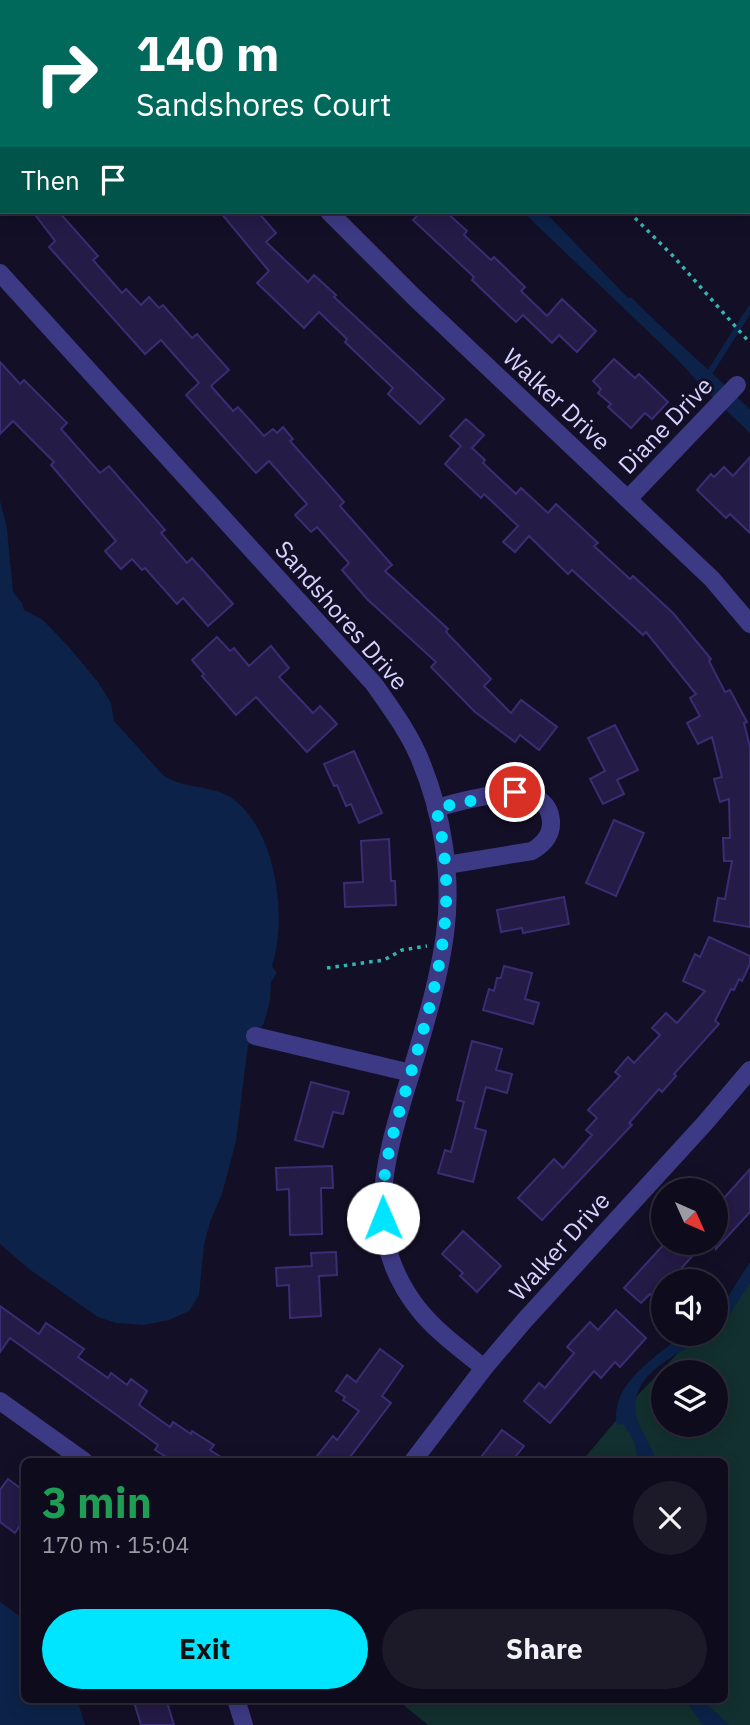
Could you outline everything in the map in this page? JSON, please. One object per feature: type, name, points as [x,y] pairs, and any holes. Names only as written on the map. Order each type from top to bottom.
[{"type":"street","name":"Walker Drive","points":[[331,214],[379,263],[712,579],[750,624]]},
{"type":"street","name":"Sandshores Drive","points":[[0,273],[374,684],[418,755],[436,808],[447,865],[448,899],[443,946],[386,1159],[382,1192],[386,1237],[402,1283],[419,1309],[434,1326],[484,1368]]},
{"type":"street","name":"Diane Drive","points":[[628,499],[737,385]]},
{"type":"street","points":[[436,808],[515,792],[529,794],[538,799],[546,805],[550,813],[549,835],[543,844],[532,851],[447,865]]},
{"type":"street","points":[[255,1036],[411,1073]]},
{"type":"street","name":"Walker Drive","points":[[415,1458],[484,1368],[524,1321],[750,1070]]},
{"type":"street","points":[[0,1401],[80,1458]]},
{"type":"street","points":[[237,1703],[244,1725]]},
{"type":"path","points":[[631,214],[674,257],[750,343]]},
{"type":"path","points":[[327,968],[384,960],[402,950],[418,946],[443,946]]},
{"type":"green space","points":[[750,1276],[750,1725],[428,1725],[401,1703],[728,1703],[728,1458],[585,1458],[651,1381],[651,1437],[728,1437],[728,1360],[671,1360],[685,1346],[728,1346],[728,1300]]},
{"type":"water","points":[[525,214],[547,214],[628,298],[632,298],[736,396],[750,410],[750,433]]},
{"type":"water","points":[[0,501],[7,529],[13,592],[24,610],[43,620],[68,646],[98,682],[111,703],[114,721],[163,775],[179,783],[223,793],[246,811],[268,851],[274,874],[279,923],[272,966],[277,973],[271,982],[270,1001],[264,1023],[248,1045],[236,1141],[222,1194],[204,1245],[199,1295],[189,1311],[169,1320],[144,1325],[116,1323],[98,1317],[29,1269],[0,1244]]},
{"type":"water","points":[[750,1262],[750,1283],[728,1317],[728,1296]]},
{"type":"water","points":[[668,1346],[690,1346],[667,1360],[652,1360]]},
{"type":"water","points":[[651,1361],[651,1373],[639,1391],[636,1405],[638,1422],[654,1458],[637,1458],[634,1441],[623,1424],[617,1425],[618,1401],[638,1372]]},
{"type":"water","points":[[0,1602],[21,1617],[21,1703],[78,1703],[85,1725],[0,1725]]},
{"type":"water","points":[[687,1703],[706,1703],[729,1725],[703,1725]]},
{"type":"building","points":[[35,214],[61,214],[98,256],[93,260],[122,293],[126,289],[141,305],[149,297],[159,308],[163,305],[192,338],[197,334],[229,370],[211,386],[233,411],[238,407],[264,436],[273,429],[277,433],[283,427],[293,439],[290,441],[344,502],[340,506],[392,565],[385,571],[448,629],[446,632],[491,679],[484,686],[511,713],[521,700],[557,727],[539,750],[520,735],[515,742],[475,712],[431,667],[436,662],[367,599],[342,570],[349,563],[317,527],[311,532],[295,515],[307,504],[269,461],[256,473],[186,395],[199,383],[161,340],[145,354],[49,247],[55,241]]},
{"type":"building","points":[[222,214],[260,214],[276,233],[266,242],[308,282],[314,275],[336,295],[334,297],[444,399],[420,424],[388,394],[393,388],[345,342],[347,339],[319,312],[304,328],[257,283],[269,271]]},
{"type":"building","points":[[419,214],[448,214],[467,231],[464,235],[491,260],[494,257],[525,287],[521,291],[547,316],[562,299],[596,331],[577,352],[559,335],[552,343],[523,315],[516,322],[472,280],[474,277],[413,220]]},
{"type":"building","points":[[614,359],[635,378],[639,374],[668,402],[652,419],[645,413],[631,428],[608,407],[611,404],[598,393],[601,389],[593,381]]},
{"type":"building","points":[[0,362],[20,384],[24,380],[67,423],[61,429],[100,473],[109,466],[165,530],[161,533],[187,563],[192,558],[233,604],[208,626],[183,598],[177,604],[145,568],[142,570],[132,559],[121,569],[105,551],[116,541],[51,465],[54,462],[13,421],[0,434]]},
{"type":"building","points":[[466,419],[484,435],[472,448],[485,460],[483,463],[516,494],[521,488],[548,513],[556,504],[598,543],[594,546],[630,579],[633,576],[673,613],[711,659],[709,661],[725,692],[730,690],[747,722],[744,723],[750,747],[750,927],[714,921],[718,898],[725,899],[732,861],[724,861],[723,838],[730,838],[729,799],[720,802],[714,779],[722,777],[712,737],[698,744],[687,723],[700,716],[690,698],[696,694],[646,632],[643,635],[572,570],[568,574],[529,536],[515,552],[503,542],[518,526],[484,494],[481,498],[445,464],[461,446],[450,436]]},
{"type":"building","points":[[750,457],[750,533],[730,514],[726,518],[697,490],[711,474],[714,477],[724,467],[733,476]]},
{"type":"building","points":[[217,637],[230,651],[234,648],[249,666],[271,646],[289,668],[279,677],[313,713],[320,706],[337,724],[307,752],[256,697],[236,715],[202,676],[204,674],[192,660]]},
{"type":"building","points":[[615,725],[638,770],[617,780],[624,794],[603,804],[590,779],[605,771],[588,738]]},
{"type":"building","points":[[354,751],[382,813],[359,823],[351,804],[346,806],[324,764]]},
{"type":"building","points":[[614,820],[644,833],[616,896],[586,883]]},
{"type":"building","points":[[389,839],[391,881],[395,881],[396,905],[345,907],[344,883],[363,882],[361,841]]},
{"type":"building","points":[[564,897],[569,924],[523,933],[522,928],[501,932],[497,910]]},
{"type":"building","points":[[709,937],[750,956],[750,964],[742,981],[739,979],[734,990],[731,989],[715,1021],[719,1024],[674,1074],[676,1076],[662,1092],[659,1089],[629,1123],[632,1125],[542,1220],[518,1198],[554,1159],[563,1168],[592,1135],[586,1130],[597,1118],[588,1110],[620,1076],[615,1072],[628,1057],[634,1063],[660,1035],[652,1028],[666,1013],[677,1023],[705,991],[683,981],[695,954],[700,957]]},
{"type":"building","points":[[504,966],[532,973],[525,999],[539,1003],[533,1024],[483,1010],[489,989],[494,991]]},
{"type":"building","points":[[472,1041],[502,1049],[496,1070],[512,1074],[507,1093],[486,1087],[475,1128],[486,1131],[473,1182],[438,1173],[445,1150],[451,1152],[464,1102],[457,1100]]},
{"type":"building","points":[[311,1082],[349,1092],[343,1114],[333,1112],[323,1147],[295,1140]]},
{"type":"building","points":[[332,1166],[333,1188],[321,1188],[322,1234],[290,1235],[289,1189],[277,1190],[276,1168]]},
{"type":"building","points":[[750,1169],[750,1212],[728,1236],[728,1194]]},
{"type":"building","points":[[463,1231],[501,1266],[477,1292],[460,1276],[463,1273],[442,1254]]},
{"type":"building","points":[[336,1252],[337,1275],[319,1276],[321,1316],[290,1318],[289,1285],[277,1286],[276,1268],[312,1266],[311,1253]]},
{"type":"building","points":[[654,1255],[693,1255],[681,1269],[651,1269],[651,1295],[641,1303],[624,1288]]},
{"type":"building","points":[[0,1306],[39,1334],[46,1323],[84,1349],[78,1357],[108,1378],[111,1373],[127,1385],[131,1379],[147,1391],[139,1405],[170,1427],[173,1422],[191,1434],[192,1431],[214,1445],[210,1450],[222,1458],[168,1458],[155,1450],[158,1445],[10,1338],[0,1352]]},
{"type":"building","points":[[616,1310],[646,1338],[620,1367],[615,1362],[601,1378],[594,1371],[550,1423],[524,1401],[539,1383],[545,1388],[574,1353],[567,1347],[590,1322],[598,1330]]},
{"type":"building","points":[[380,1349],[403,1366],[382,1396],[391,1403],[349,1458],[315,1458],[333,1436],[337,1440],[359,1411],[343,1400],[345,1397],[336,1391],[347,1375],[356,1382]]},
{"type":"building","points":[[502,1430],[524,1446],[514,1458],[480,1458]]},
{"type":"building","points":[[8,1479],[21,1489],[21,1524],[15,1533],[0,1522],[0,1490]]},
{"type":"building","points":[[134,1703],[167,1703],[174,1725],[141,1725]]},
{"type":"waterway","points":[[710,372],[750,309]]},
{"type":"route","points":[[383,1218],[382,1192],[386,1159],[428,1010],[446,933],[447,865],[436,808],[515,792]]}]
